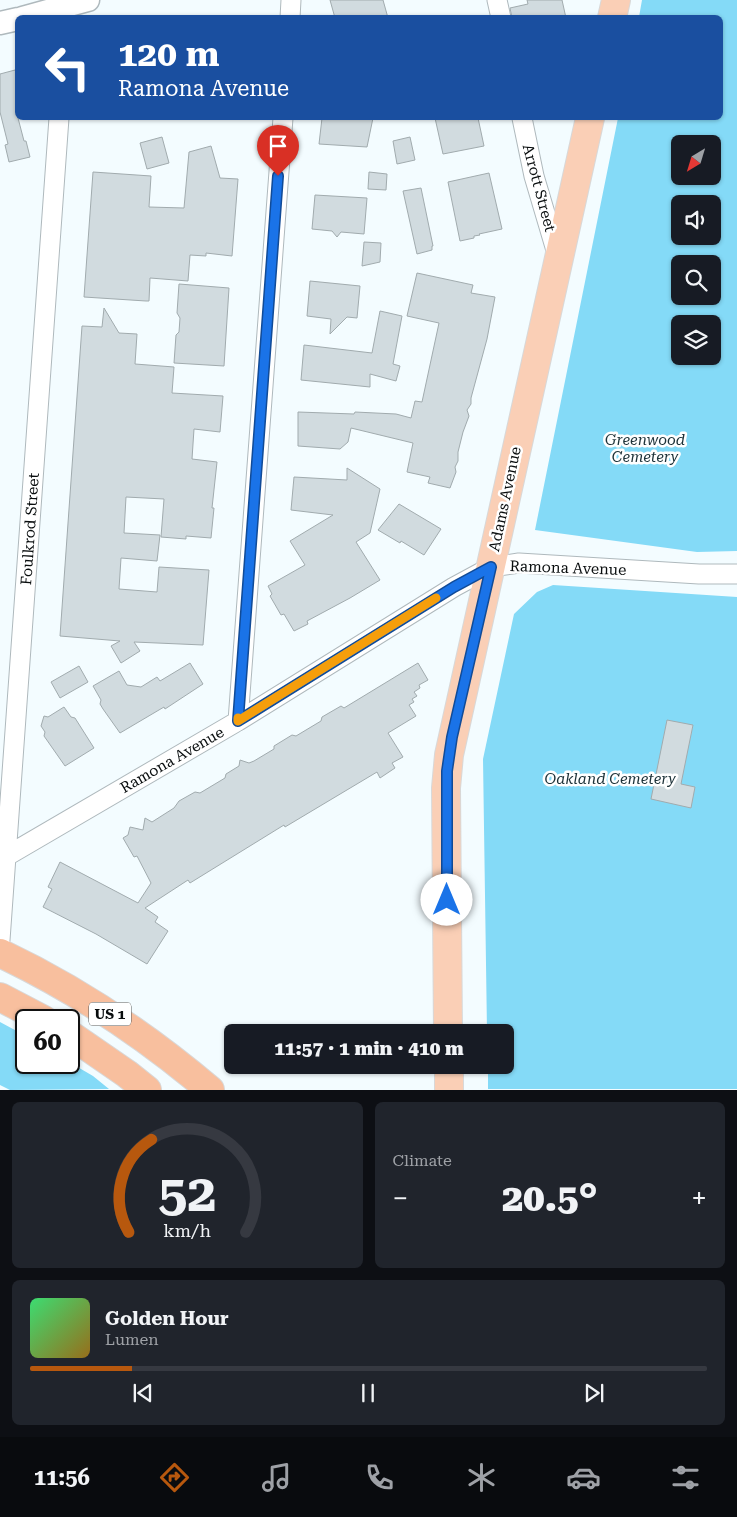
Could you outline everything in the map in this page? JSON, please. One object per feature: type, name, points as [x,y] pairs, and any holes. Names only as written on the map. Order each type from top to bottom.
[{"type":"highway","name":"US 1","points":[[0,953],[91,1001],[151,1042],[210,1090]]},
{"type":"highway","points":[[0,998],[22,1009]]},
{"type":"highway","name":"US 1","points":[[80,1042],[148,1090]]},
{"type":"main road","points":[[613,15],[616,0]]},
{"type":"main road","name":"Adams Avenue","points":[[448,1024],[447,771],[452,737],[590,120]]},
{"type":"main road","points":[[449,1074],[449,1090]]},
{"type":"street","points":[[34,15],[88,0]]},
{"type":"street","points":[[290,15],[291,0]]},
{"type":"street","points":[[497,0],[500,15]]},
{"type":"street","points":[[0,23],[15,19]]},
{"type":"street","name":"Foulkrod Street","points":[[0,940],[3,859],[59,120]]},
{"type":"street","points":[[238,721],[283,120]]},
{"type":"street","name":"Arrott Street","points":[[522,120],[534,176],[558,258]]},
{"type":"street","name":"Ramona Avenue","points":[[3,859],[238,721],[454,587],[491,567],[519,564],[699,574],[737,574]]},
{"type":"green space","name":"Greenwood Cemetery","points":[[642,0],[737,0],[737,551],[697,552],[535,530],[618,120],[723,120],[723,15],[639,15]]},
{"type":"green space","name":"Oakland Cemetery","points":[[553,585],[737,597],[737,1089],[488,1089],[488,1074],[514,1074],[514,1024],[487,1024],[483,759],[514,614],[537,592]]},
{"type":"green space","points":[[0,1022],[15,1030],[15,1074],[80,1074],[80,1068],[109,1089],[10,1090],[0,1085]]},
{"type":"building","points":[[330,0],[383,0],[387,15],[334,15]]},
{"type":"building","points":[[527,0],[562,0],[565,15],[511,15],[510,8],[528,4]]},
{"type":"building","points":[[15,70],[15,120],[19,120],[30,157],[9,162],[5,145],[8,144],[0,112],[0,74]]},
{"type":"building","points":[[322,120],[373,120],[367,147],[319,144]]},
{"type":"building","points":[[435,120],[478,120],[484,146],[443,154]]},
{"type":"building","points":[[162,137],[169,163],[147,169],[140,143]]},
{"type":"building","points":[[410,137],[415,160],[397,164],[393,141]]},
{"type":"building","points":[[211,146],[220,178],[238,179],[232,256],[206,253],[206,256],[190,255],[188,281],[150,278],[149,301],[84,297],[93,172],[151,176],[149,207],[184,208],[189,152]]},
{"type":"building","points":[[369,172],[387,174],[386,190],[368,189]]},
{"type":"building","points":[[489,173],[502,229],[479,234],[474,236],[474,238],[460,241],[448,182]]},
{"type":"building","points":[[421,188],[433,246],[432,250],[417,254],[403,191]]},
{"type":"building","points":[[315,195],[367,198],[364,234],[341,232],[337,237],[332,231],[312,229]]},
{"type":"building","points":[[364,242],[381,243],[380,262],[362,266]]},
{"type":"building","points":[[417,273],[473,285],[471,293],[495,297],[471,404],[467,410],[469,416],[458,452],[456,472],[450,488],[428,483],[430,477],[407,472],[413,443],[351,428],[348,442],[340,449],[298,446],[298,412],[396,414],[411,418],[415,401],[422,402],[439,323],[407,316]]},
{"type":"building","points":[[310,281],[360,286],[357,318],[347,317],[330,334],[331,319],[307,316]]},
{"type":"building","points":[[179,284],[229,288],[224,366],[174,363],[176,335],[179,332],[180,318],[177,313]]},
{"type":"building","points":[[104,308],[119,333],[137,334],[135,364],[174,367],[172,393],[223,396],[220,432],[194,429],[192,459],[217,462],[211,538],[161,537],[164,499],[126,497],[124,533],[160,535],[157,561],[121,558],[119,589],[157,592],[159,567],[209,570],[203,645],[134,642],[140,651],[121,663],[111,646],[120,641],[60,636],[82,326],[102,327]]},
{"type":"building","points":[[380,311],[402,316],[393,364],[400,366],[396,381],[370,374],[370,387],[301,380],[304,345],[372,353]]},
{"type":"building","points":[[347,468],[380,489],[370,533],[356,542],[380,580],[307,621],[308,624],[294,631],[284,614],[281,615],[270,596],[272,594],[268,586],[305,565],[290,541],[333,515],[291,510],[294,477],[347,480]]},
{"type":"building","points":[[399,504],[441,529],[424,555],[378,530]]},
{"type":"building","points":[[190,663],[203,684],[165,709],[164,707],[120,733],[100,704],[101,700],[93,686],[119,671],[127,685],[141,687],[157,677],[160,681]]},
{"type":"building","points":[[418,663],[428,680],[419,685],[420,688],[414,692],[417,696],[412,699],[414,702],[409,705],[416,716],[388,733],[403,757],[392,763],[395,768],[380,778],[377,772],[285,827],[284,825],[190,883],[188,880],[145,908],[158,917],[155,922],[168,931],[147,964],[96,934],[43,907],[52,889],[48,887],[60,862],[138,903],[151,883],[137,856],[134,857],[123,838],[128,835],[130,827],[143,830],[145,818],[152,822],[174,808],[179,801],[195,792],[200,793],[225,778],[226,774],[239,766],[240,760],[249,763],[254,761],[292,735],[296,736],[321,721],[322,717],[341,706],[344,708]]},
{"type":"building","points":[[79,666],[88,682],[60,698],[51,682]]},
{"type":"building","points":[[64,707],[71,717],[75,718],[94,748],[65,766],[44,736],[45,732],[41,726],[44,716],[48,717]]},
{"type":"building","points":[[667,720],[693,725],[681,784],[695,787],[691,808],[651,799]]},
{"type":"slow traffic","points":[[238,718],[238,721],[436,598]]},
{"type":"route","points":[[278,176],[238,721],[454,587],[491,567],[452,737],[447,771],[447,900]]}]
